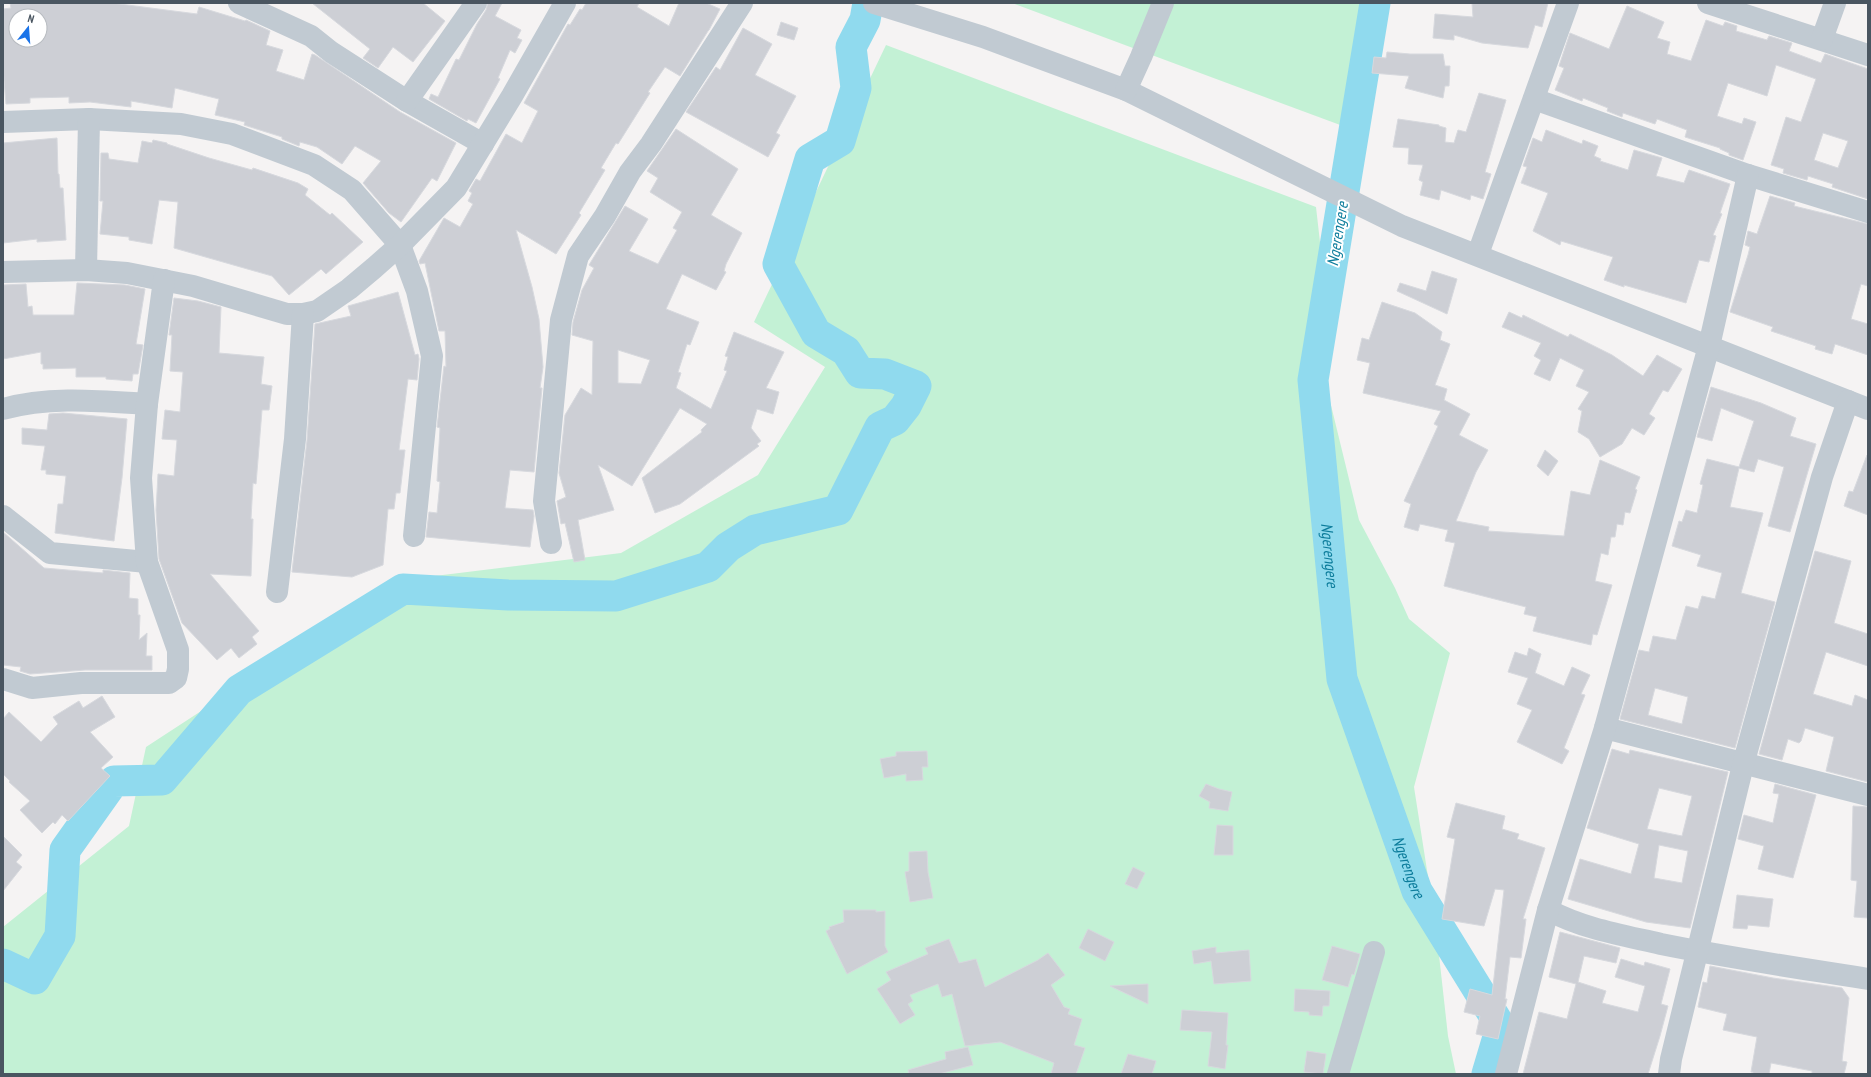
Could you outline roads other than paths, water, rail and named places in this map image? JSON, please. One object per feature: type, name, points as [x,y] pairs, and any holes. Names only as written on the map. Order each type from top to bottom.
[{"type":"street","points":[[239,3],[311,36],[331,52],[407,101],[483,144]]},
{"type":"street","points":[[407,101],[476,3]]},
{"type":"street","points":[[3,272],[86,270],[127,274],[193,286],[266,309],[287,314],[303,314],[317,311],[349,289],[400,245],[456,188],[565,3]]},
{"type":"street","points":[[551,543],[544,501],[561,320],[578,256],[605,216],[630,172],[650,144],[742,3]]},
{"type":"street","points":[[874,3],[983,37],[1126,90],[1402,226],[1478,254],[1868,409]]},
{"type":"street","points":[[1126,90],[1141,58],[1163,3]]},
{"type":"street","points":[[1478,254],[1568,3]]},
{"type":"street","points":[[1708,3],[1868,55]]},
{"type":"street","points":[[1822,39],[1834,3]]},
{"type":"street","points":[[1534,99],[1748,175],[1868,212]]},
{"type":"street","points":[[86,270],[89,119]]},
{"type":"street","points":[[3,122],[89,119],[181,124],[232,134],[314,165],[352,190],[400,245],[417,291],[432,356],[414,536]]},
{"type":"street","points":[[1506,1074],[1548,910],[1605,728],[1709,346],[1748,175]]},
{"type":"street","points":[[3,679],[32,688],[81,683],[169,683],[176,678],[178,669],[178,650],[147,562],[141,478],[147,404],[164,280]]},
{"type":"street","points":[[277,592],[295,439],[303,314]]},
{"type":"street","points":[[3,409],[44,401],[86,400],[147,404]]},
{"type":"street","points":[[1669,1074],[1697,951],[1743,764],[1822,477],[1848,401]]},
{"type":"street","points":[[3,516],[50,553],[147,562]]},
{"type":"street","points":[[1605,728],[1868,796]]},
{"type":"street","points":[[1548,910],[1569,921],[1609,933],[1697,951],[1868,980]]},
{"type":"street","points":[[1338,1074],[1374,952]]},
{"type":"waterway","points":[[3,964],[35,979],[60,936],[65,850],[114,781],[162,780],[239,690],[403,589],[508,595],[616,596],[708,567],[728,547],[755,530],[838,510],[880,427],[895,420],[906,406],[916,386],[885,374],[860,373],[846,351],[816,333],[778,264],[810,159],[840,141],[856,88],[851,47],[865,20],[868,3]]},
{"type":"waterway","name":"Ngerengere","points":[[1375,3],[1313,380],[1342,679],[1417,891],[1501,1027],[1487,1074]]}]
